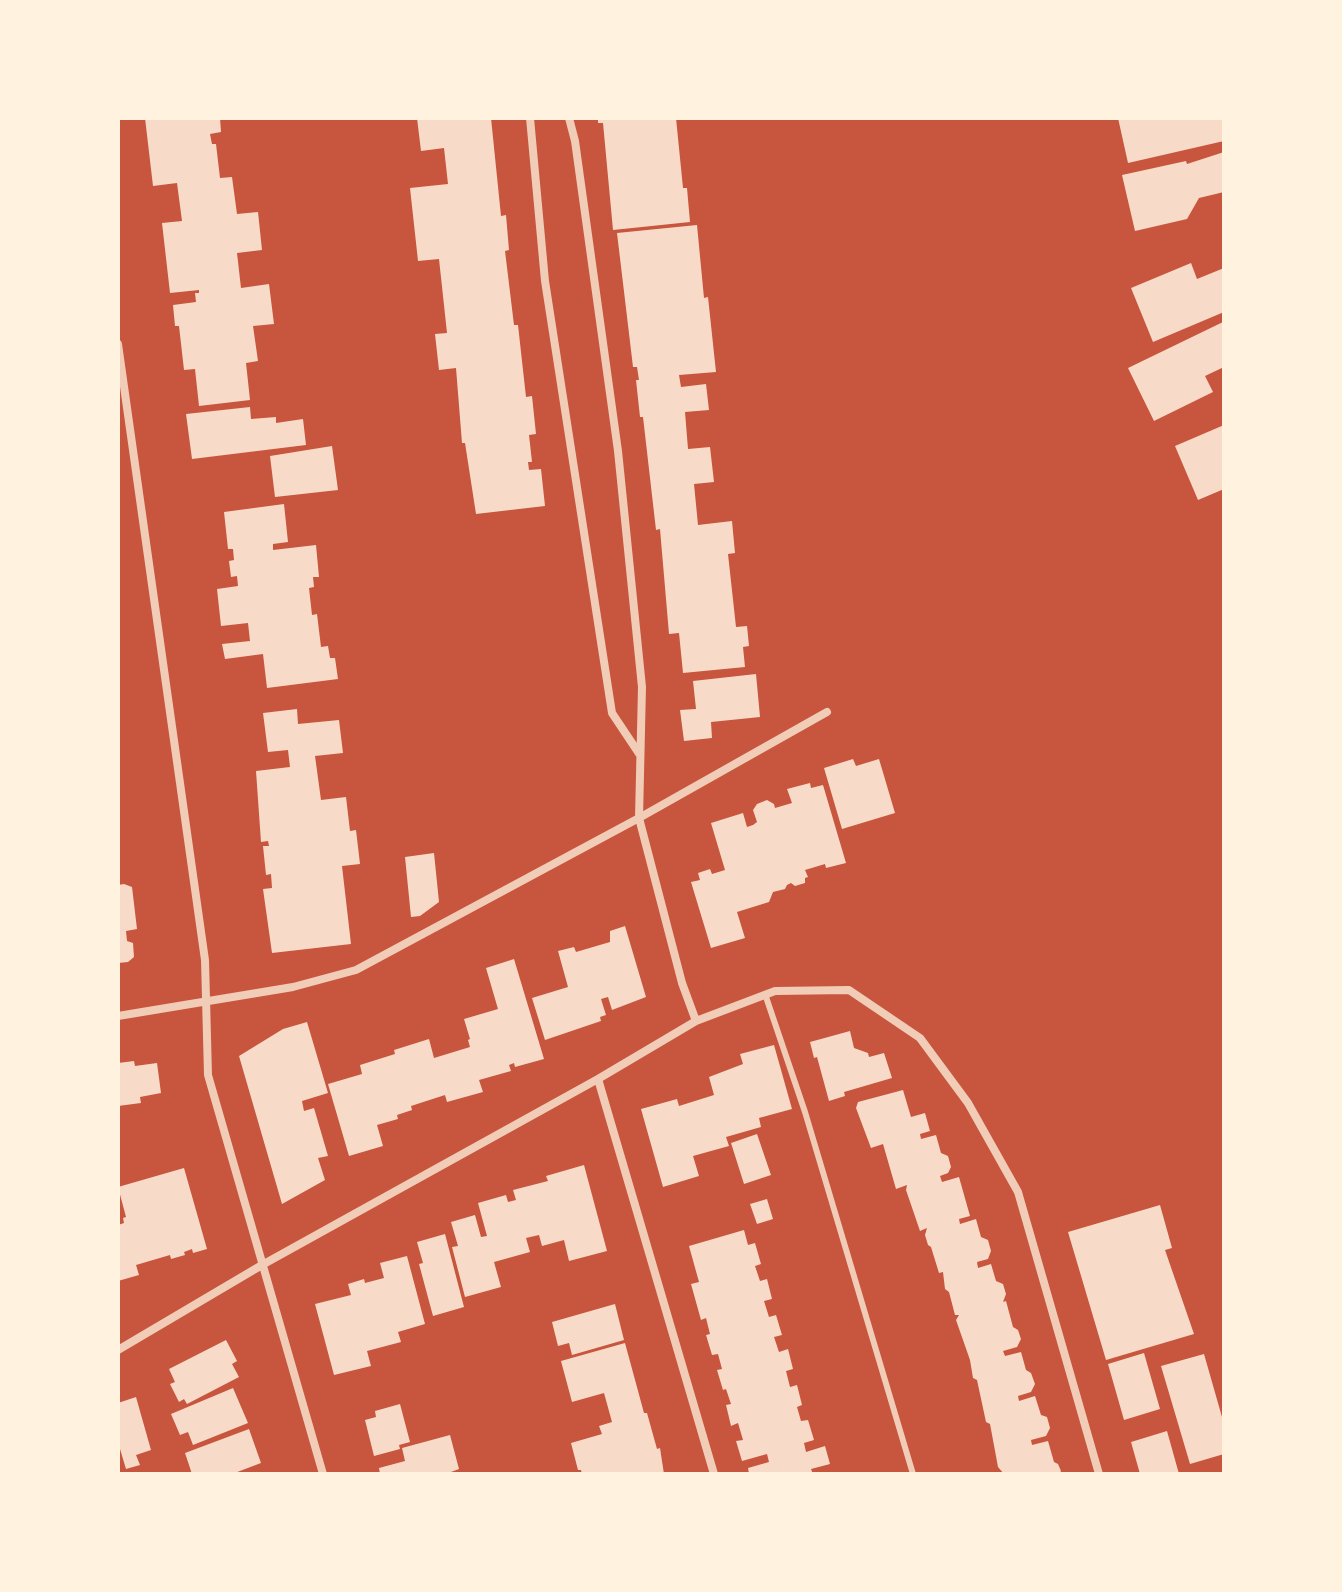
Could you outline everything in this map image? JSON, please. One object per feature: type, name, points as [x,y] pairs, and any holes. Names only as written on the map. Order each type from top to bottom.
[{"type":"street","points":[[530,118],[545,281],[612,713],[641,756]]},
{"type":"street","points":[[569,118],[575,141],[618,451],[642,687],[639,818],[682,983],[696,1021]]},
{"type":"street","points":[[118,344],[205,960],[208,1075],[323,1474]]},
{"type":"street","points":[[118,1016],[293,987],[356,970],[639,818],[827,712]]},
{"type":"street","points":[[118,1350],[262,1265],[598,1079],[696,1021],[775,991],[849,990],[920,1038],[968,1103],[1018,1192],[1099,1474]]},
{"type":"street","points":[[598,1079],[714,1474]]},
{"type":"lane","points":[[765,994],[805,1112],[913,1474]]},
{"type":"building","points":[[145,118],[220,118],[221,132],[210,134],[212,144],[216,144],[220,178],[232,177],[237,214],[258,212],[262,250],[237,253],[241,288],[269,284],[274,324],[253,326],[258,361],[246,363],[250,400],[199,406],[195,369],[184,370],[179,326],[175,326],[173,305],[196,302],[195,293],[199,290],[170,293],[162,223],[182,221],[177,183],[153,186]]},
{"type":"building","points":[[417,118],[491,118],[501,216],[506,215],[509,250],[505,251],[514,325],[518,325],[526,397],[532,396],[536,434],[529,435],[532,462],[528,462],[529,470],[541,469],[545,506],[476,514],[465,443],[462,443],[456,368],[439,370],[435,334],[447,333],[439,259],[418,261],[410,188],[448,184],[444,148],[421,151]]},
{"type":"building","points":[[598,118],[676,118],[683,188],[687,188],[690,222],[613,230],[603,123],[598,123]]},
{"type":"building","points":[[1118,118],[1224,118],[1224,141],[1128,163]]},
{"type":"building","points":[[1224,152],[1224,192],[1199,198],[1187,219],[1135,231],[1122,175],[1186,161],[1187,164]]},
{"type":"building","points":[[697,225],[704,298],[708,297],[716,372],[679,375],[681,387],[706,384],[709,410],[685,412],[688,449],[710,447],[714,482],[694,484],[698,525],[732,521],[735,553],[728,554],[736,627],[747,626],[749,646],[743,647],[745,667],[683,673],[679,633],[669,634],[660,529],[656,530],[643,417],[640,417],[636,380],[639,380],[637,367],[633,367],[617,233]]},
{"type":"building","points":[[1191,263],[1197,279],[1224,268],[1224,312],[1153,342],[1131,288]]},
{"type":"building","points":[[1223,322],[1224,367],[1205,376],[1213,392],[1154,421],[1128,368]]},
{"type":"building","points":[[250,407],[251,419],[276,417],[276,423],[303,419],[306,445],[192,459],[186,414]]},
{"type":"building","points":[[1224,425],[1224,489],[1198,500],[1175,446]]},
{"type":"building","points":[[332,446],[338,490],[275,497],[270,456]]},
{"type":"building","points":[[284,504],[288,542],[273,544],[273,550],[316,545],[319,577],[313,577],[314,587],[309,588],[312,615],[317,614],[321,647],[328,646],[330,658],[335,658],[338,679],[267,688],[263,654],[225,659],[222,644],[250,641],[248,623],[221,626],[217,589],[238,586],[237,576],[231,577],[229,561],[234,560],[233,549],[228,549],[224,512]]},
{"type":"building","points":[[756,674],[760,717],[711,722],[712,738],[684,741],[680,710],[696,709],[693,681]]},
{"type":"building","points":[[297,709],[298,724],[339,720],[343,753],[315,756],[321,800],[346,797],[350,831],[356,830],[360,864],[342,866],[351,944],[272,953],[263,889],[272,888],[271,874],[266,875],[263,846],[269,846],[268,841],[261,842],[256,771],[290,767],[288,750],[268,752],[263,713]]},
{"type":"building","points":[[853,759],[856,766],[879,759],[895,813],[842,829],[824,768]]},
{"type":"building","points":[[810,783],[811,788],[823,785],[846,863],[826,868],[825,864],[805,870],[808,877],[805,883],[795,886],[791,883],[785,889],[773,892],[769,902],[737,912],[745,938],[711,948],[691,882],[700,880],[698,873],[710,869],[712,874],[725,870],[711,823],[743,813],[747,827],[753,825],[757,822],[753,810],[757,804],[767,800],[775,808],[792,803],[787,789]]},
{"type":"building","points":[[434,853],[439,902],[420,916],[411,917],[405,857]]},
{"type":"building","points":[[118,885],[132,887],[137,929],[126,931],[127,941],[133,943],[134,957],[128,962],[118,963]]},
{"type":"building","points":[[625,926],[646,997],[612,1010],[608,997],[601,999],[606,1015],[600,1017],[601,1021],[545,1040],[532,998],[568,987],[558,951],[574,947],[576,952],[610,942],[610,931]]},
{"type":"building","points":[[514,959],[544,1059],[515,1067],[514,1063],[509,1065],[511,1071],[479,1080],[483,1092],[447,1102],[445,1095],[411,1106],[412,1110],[397,1115],[398,1119],[377,1125],[383,1146],[349,1156],[328,1084],[362,1074],[360,1065],[429,1039],[434,1058],[470,1047],[464,1019],[498,1009],[486,968]]},
{"type":"building","points":[[307,1022],[328,1093],[302,1101],[304,1111],[314,1108],[328,1156],[318,1158],[325,1180],[282,1204],[239,1056],[283,1029]]},
{"type":"building","points":[[850,1031],[854,1048],[868,1053],[869,1057],[884,1053],[892,1078],[844,1092],[845,1096],[829,1101],[810,1042]]},
{"type":"building","points":[[774,1045],[792,1109],[759,1118],[761,1127],[726,1137],[729,1146],[693,1156],[699,1176],[663,1187],[641,1109],[677,1099],[679,1106],[714,1095],[709,1077],[743,1064],[740,1054]]},
{"type":"building","points":[[134,1061],[135,1066],[157,1063],[161,1093],[140,1097],[141,1103],[118,1106],[118,1063]]},
{"type":"building","points":[[903,1090],[911,1117],[925,1113],[930,1131],[920,1134],[921,1139],[936,1135],[941,1153],[948,1156],[951,1167],[948,1173],[940,1176],[942,1182],[959,1177],[970,1216],[959,1219],[960,1224],[976,1219],[981,1237],[988,1240],[991,1251],[988,1259],[977,1262],[978,1268],[991,1264],[996,1281],[1003,1284],[1006,1294],[1003,1302],[1006,1301],[1013,1327],[1018,1330],[1021,1339],[1017,1347],[1003,1351],[1005,1356],[1021,1352],[1026,1370],[1031,1373],[1035,1384],[1031,1392],[1018,1396],[1019,1401],[1035,1396],[1041,1415],[1047,1417],[1050,1428],[1046,1436],[1031,1440],[1032,1445],[1048,1441],[1054,1462],[1061,1471],[1059,1474],[1004,1474],[998,1467],[990,1424],[986,1422],[977,1380],[973,1378],[956,1320],[959,1315],[955,1315],[949,1292],[945,1289],[943,1272],[939,1273],[928,1245],[925,1235],[927,1228],[920,1231],[907,1185],[896,1189],[883,1144],[871,1148],[856,1108],[858,1102]]},
{"type":"building","points":[[757,1134],[771,1175],[744,1184],[731,1143]]},
{"type":"building","points":[[584,1165],[607,1251],[569,1261],[564,1240],[542,1246],[539,1235],[526,1238],[530,1252],[494,1262],[501,1287],[465,1297],[452,1247],[458,1246],[451,1222],[475,1215],[481,1237],[487,1236],[478,1203],[506,1195],[508,1202],[516,1200],[513,1190],[548,1181],[546,1176]]},
{"type":"building","points":[[184,1168],[207,1249],[193,1253],[192,1249],[184,1252],[185,1255],[171,1259],[170,1255],[136,1265],[139,1275],[118,1281],[118,1225],[124,1223],[123,1218],[126,1217],[118,1187]]},
{"type":"building","points":[[767,1199],[773,1219],[757,1224],[750,1204]]},
{"type":"building","points":[[1160,1205],[1172,1248],[1165,1250],[1194,1334],[1106,1360],[1068,1232]]},
{"type":"building","points":[[744,1230],[748,1245],[755,1243],[761,1264],[755,1266],[760,1281],[767,1279],[772,1299],[764,1301],[769,1317],[776,1315],[782,1335],[774,1337],[779,1352],[788,1349],[793,1369],[786,1371],[790,1387],[797,1385],[802,1405],[797,1407],[801,1421],[808,1420],[814,1440],[804,1443],[806,1452],[825,1446],[830,1464],[811,1469],[813,1474],[749,1474],[748,1468],[769,1462],[767,1454],[742,1461],[736,1441],[743,1440],[738,1423],[731,1426],[726,1405],[731,1404],[717,1370],[722,1369],[718,1354],[712,1355],[706,1335],[710,1334],[706,1318],[701,1320],[691,1284],[699,1282],[689,1246]]},
{"type":"building","points":[[445,1234],[464,1307],[433,1316],[419,1264],[423,1263],[417,1242]]},
{"type":"building","points":[[407,1256],[425,1324],[398,1332],[401,1342],[367,1351],[371,1366],[334,1375],[315,1304],[351,1295],[348,1284],[384,1278],[380,1263]]},
{"type":"building","points":[[615,1304],[624,1340],[572,1355],[569,1343],[558,1346],[552,1322]]},
{"type":"building","points":[[226,1340],[237,1361],[232,1364],[239,1377],[187,1404],[184,1399],[179,1402],[170,1384],[175,1382],[169,1369]]},
{"type":"building","points":[[625,1343],[644,1413],[647,1413],[657,1449],[660,1448],[664,1474],[582,1474],[578,1470],[571,1443],[602,1434],[599,1426],[612,1422],[604,1393],[572,1402],[561,1361]]},
{"type":"building","points":[[1144,1353],[1160,1409],[1124,1420],[1108,1364]]},
{"type":"building","points":[[1204,1354],[1224,1424],[1224,1454],[1190,1464],[1161,1366]]},
{"type":"building","points":[[233,1388],[248,1423],[193,1445],[188,1432],[180,1435],[171,1414]]},
{"type":"building","points":[[136,1397],[151,1450],[136,1455],[140,1465],[126,1469],[118,1450],[118,1403]]},
{"type":"building","points":[[400,1404],[410,1442],[399,1445],[400,1449],[374,1456],[365,1420],[376,1417],[375,1411]]},
{"type":"building","points":[[249,1429],[261,1463],[232,1474],[192,1474],[185,1453]]},
{"type":"building","points":[[1167,1431],[1179,1474],[1140,1474],[1131,1442]]},
{"type":"building","points":[[450,1435],[459,1469],[451,1474],[380,1474],[379,1468],[405,1461],[402,1448]]}]
